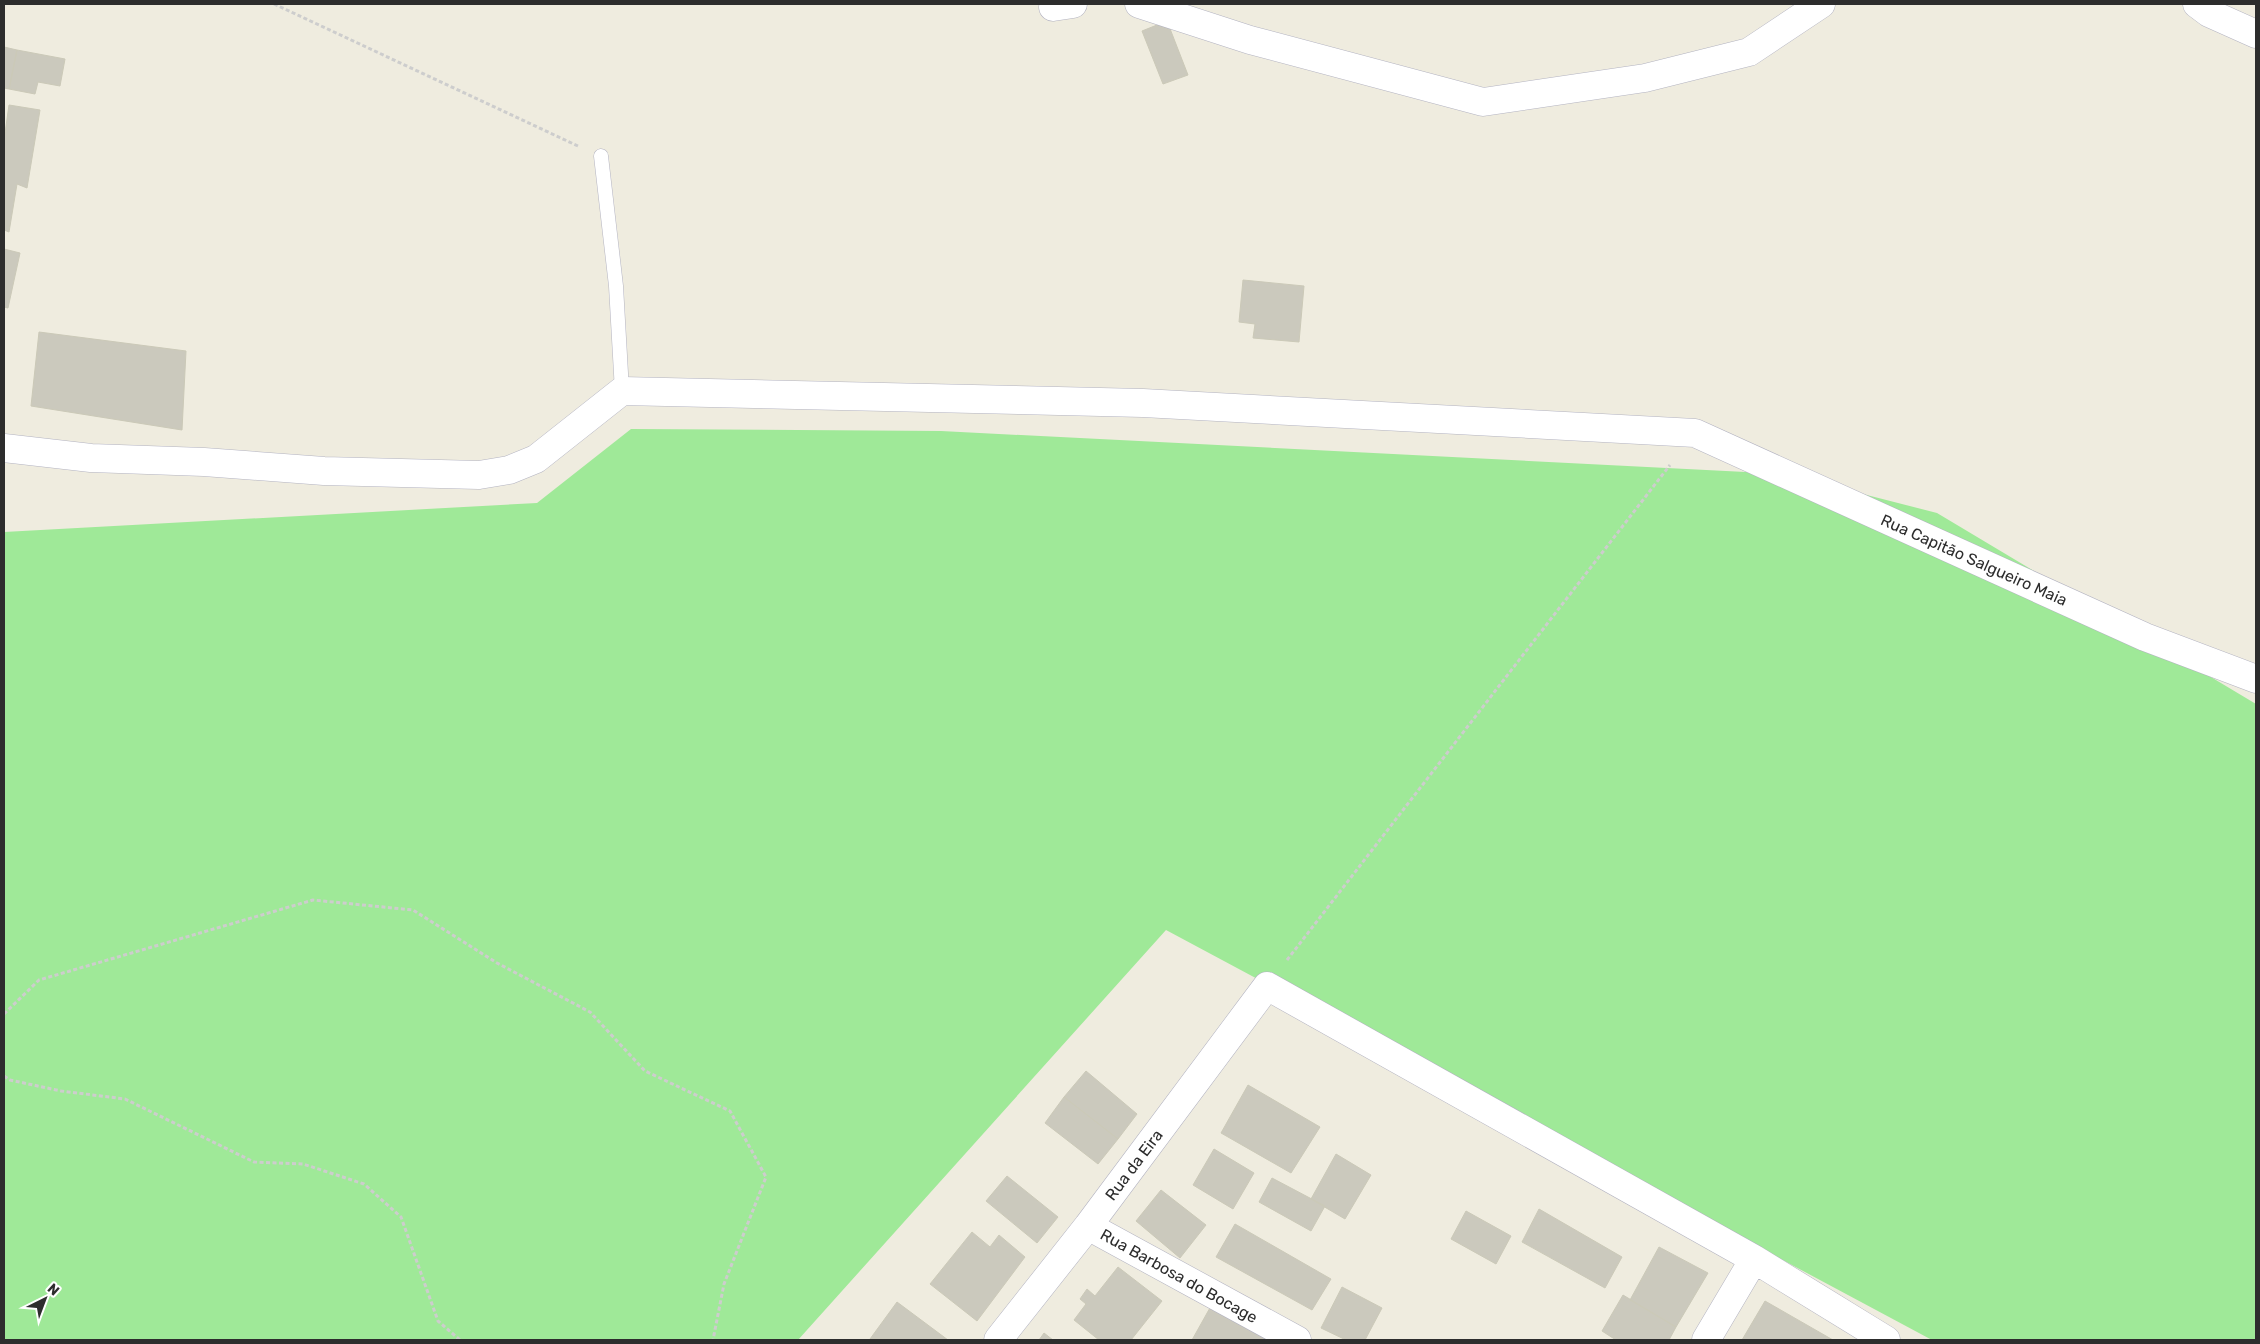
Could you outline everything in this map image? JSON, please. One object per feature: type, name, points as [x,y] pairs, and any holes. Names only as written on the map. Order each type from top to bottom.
[{"type":"street","points":[[1139,4],[1250,40],[1483,102],[1645,78],[1749,52],[1821,4]]},
{"type":"street","points":[[2197,4],[2209,13],[2256,34]]},
{"type":"street","points":[[4,448],[91,458],[204,462],[324,470],[479,475],[509,470],[536,459],[622,392],[1143,403],[1695,433]]},
{"type":"street","name":"Rua Capitão Salgueiro Maia","points":[[1695,433],[2145,637],[2256,679]]},
{"type":"street","points":[[1267,986],[1754,1259],[1886,1340]]},
{"type":"street","name":"Rua da Eira","points":[[998,1340],[1088,1226],[1267,986]]},
{"type":"street","name":"Rua Barbosa do Bocage","points":[[1088,1226],[1297,1340]]},
{"type":"street","points":[[1706,1340],[1754,1259]]},
{"type":"lane","points":[[601,156],[616,286],[622,392]]},
{"type":"path","points":[[274,4],[601,156]]},
{"type":"path","points":[[1267,986],[1695,433]]},
{"type":"path","points":[[4,1014],[39,980],[313,900],[413,910],[498,963],[590,1012],[645,1071],[730,1111],[766,1177],[724,1284],[713,1340]]},
{"type":"path","points":[[4,1076],[10,1080],[61,1091],[125,1099],[254,1162],[303,1164],[364,1184],[401,1217],[438,1321],[460,1340]]},
{"type":"green space","points":[[631,429],[941,431],[1785,474],[1937,513],[2256,704],[2256,1340],[1932,1340],[1166,930],[798,1340],[4,1340],[4,532],[537,503]]},
{"type":"building","points":[[1167,21],[1188,75],[1163,84],[1142,31]]},
{"type":"building","points":[[4,47],[17,50],[9,89],[4,88]]},
{"type":"building","points":[[17,50],[65,59],[60,86],[38,82],[35,94],[9,89]]},
{"type":"building","points":[[9,105],[40,110],[27,188],[17,184],[9,232],[4,230],[4,140]]},
{"type":"building","points":[[4,249],[20,253],[8,308],[4,307]]},
{"type":"building","points":[[1243,280],[1304,286],[1299,342],[1253,338],[1255,324],[1239,322]]},
{"type":"building","points":[[39,332],[186,351],[182,430],[31,406]]},
{"type":"building","points":[[1086,1071],[1137,1114],[1118,1139],[1064,1097]]},
{"type":"building","points":[[1248,1085],[1320,1127],[1291,1173],[1221,1133]]},
{"type":"building","points":[[1064,1097],[1118,1139],[1098,1164],[1045,1123]]},
{"type":"building","points":[[1214,1149],[1254,1173],[1233,1209],[1193,1185]]},
{"type":"building","points":[[1336,1154],[1371,1175],[1345,1219],[1311,1199]]},
{"type":"building","points":[[1007,1176],[1058,1217],[1037,1243],[986,1201]]},
{"type":"building","points":[[1272,1178],[1325,1206],[1311,1231],[1259,1202]]},
{"type":"building","points":[[1161,1190],[1206,1225],[1180,1258],[1136,1221]]},
{"type":"building","points":[[1539,1209],[1622,1257],[1605,1288],[1522,1242]]},
{"type":"building","points":[[1466,1211],[1511,1236],[1496,1264],[1451,1239]]},
{"type":"building","points":[[1235,1224],[1331,1279],[1312,1310],[1216,1257]]},
{"type":"building","points":[[972,1232],[990,1247],[999,1235],[1025,1257],[977,1321],[930,1284]]},
{"type":"building","points":[[1659,1247],[1708,1273],[1676,1327],[1630,1300]]},
{"type":"building","points":[[1118,1267],[1162,1301],[1131,1340],[1099,1340],[1074,1320],[1086,1304],[1080,1299],[1087,1289],[1095,1296]]},
{"type":"building","points":[[1342,1287],[1382,1308],[1365,1340],[1346,1340],[1321,1328]]},
{"type":"building","points":[[1623,1295],[1676,1327],[1669,1340],[1616,1340],[1602,1331]]},
{"type":"building","points":[[1765,1301],[1833,1340],[1742,1340]]},
{"type":"building","points":[[897,1302],[948,1340],[870,1339]]},
{"type":"building","points":[[1211,1306],[1270,1340],[1192,1340]]},
{"type":"building","points":[[1044,1333],[1053,1340],[1039,1340]]}]
